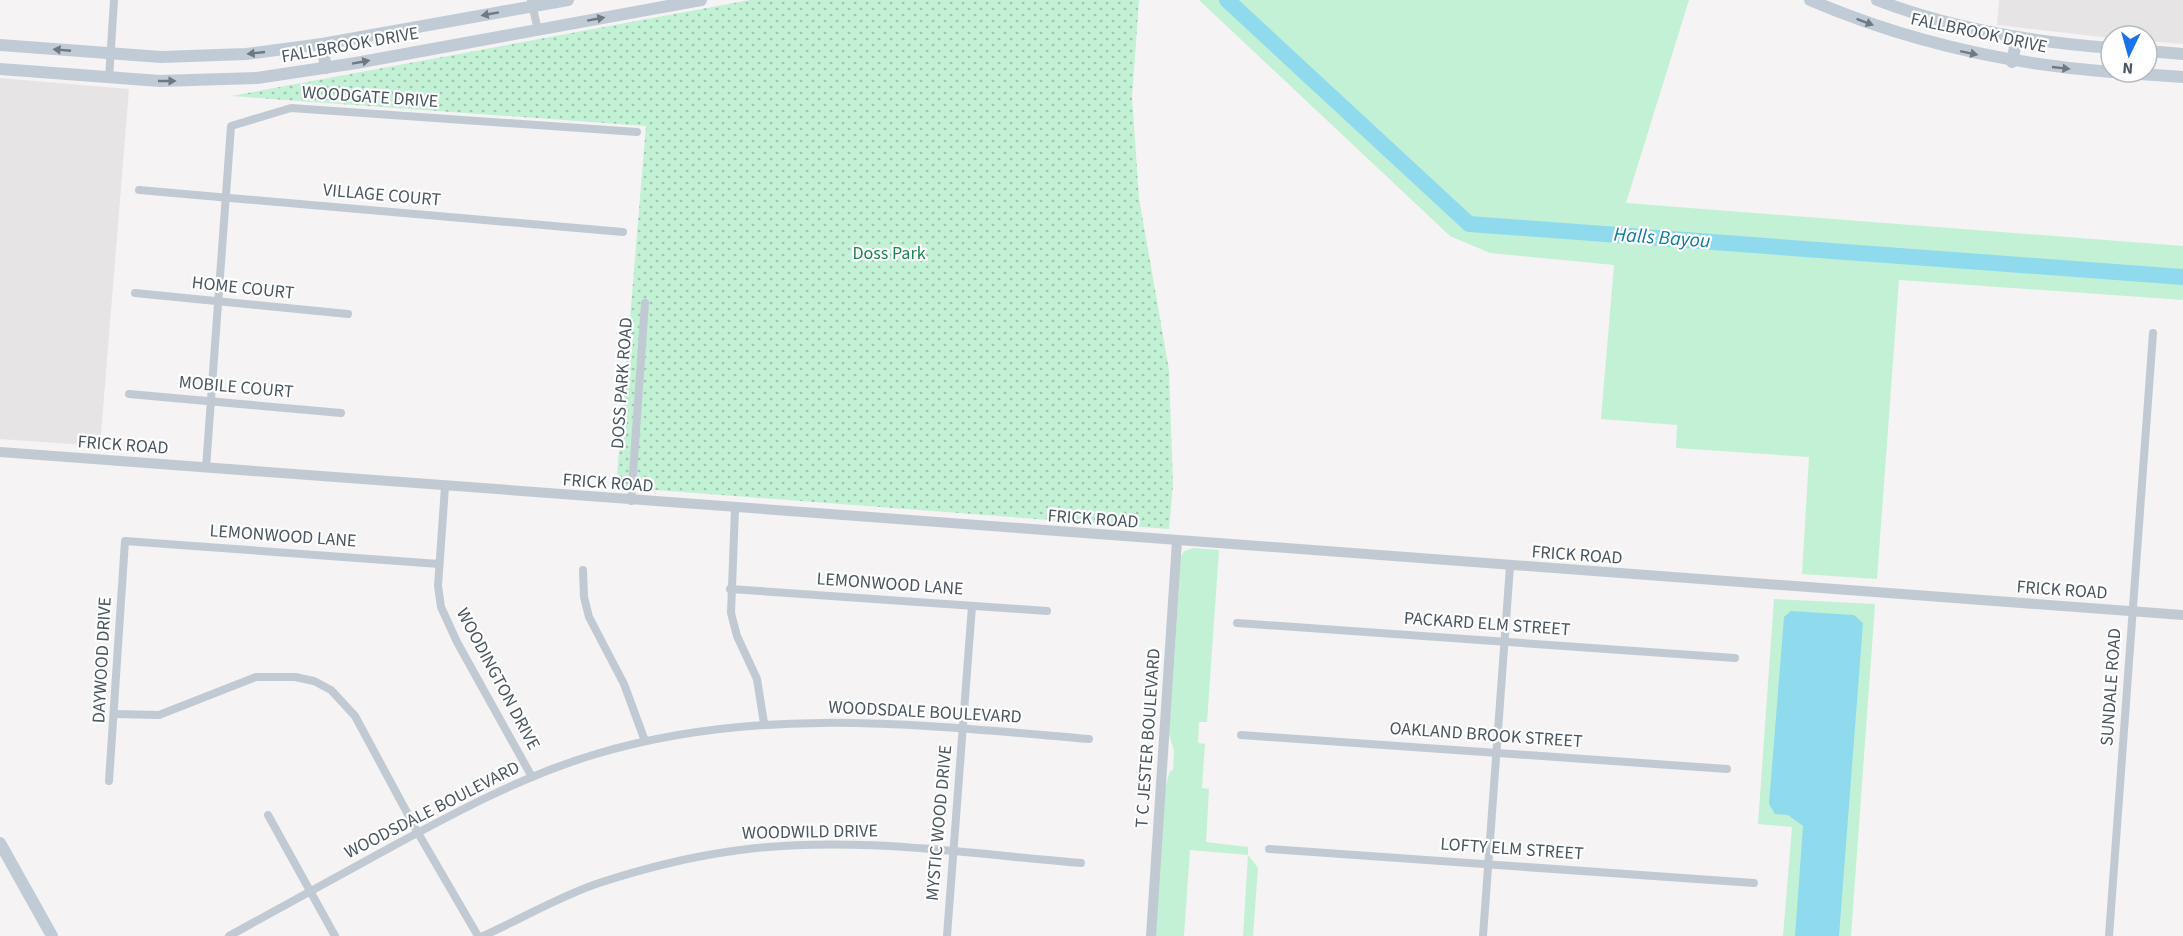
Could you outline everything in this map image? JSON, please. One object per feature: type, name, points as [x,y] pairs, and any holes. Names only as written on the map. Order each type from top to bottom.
[{"type":"main road","name":"FALLBROOK DRIVE","points":[[0,45],[110,55],[205,57],[278,51],[532,3],[568,0]]},
{"type":"main road","name":"FALLBROOK DRIVE","points":[[0,69],[109,79],[195,81],[257,78],[326,68],[701,0]]},
{"type":"main road","name":"FALLBROOK DRIVE","points":[[1810,0],[1891,32],[2012,62],[2099,71]]},
{"type":"main road","name":"FALLBROOK DRIVE","points":[[1877,0],[1950,24],[2017,38],[2099,47]]},
{"type":"main road","points":[[2012,62],[2017,38]]},
{"type":"main road","points":[[322,44],[326,68]]},
{"type":"main road","points":[[2159,52],[2183,54]]},
{"type":"main road","name":"FALLBROOK DRIVE","points":[[2159,75],[2183,77]]},
{"type":"main road","points":[[0,843],[52,936]]},
{"type":"street","points":[[109,79],[114,0]]},
{"type":"street","points":[[532,3],[538,30]]},
{"type":"street","name":"WOODGATE DRIVE","points":[[206,468],[228,197],[231,126],[291,108],[637,132]]},
{"type":"street","name":"VILLAGE COURT","points":[[139,190],[623,232]]},
{"type":"street","name":"HOME COURT","points":[[135,293],[348,314]]},
{"type":"street","name":"DOSS PARK ROAD","points":[[631,501],[645,303]]},
{"type":"street","name":"SUNDALE ROAD","points":[[2109,936],[2153,333]]},
{"type":"street","name":"MOBILE COURT","points":[[129,394],[341,413]]},
{"type":"street","name":"FRICK ROAD","points":[[0,452],[631,501],[2183,615]]},
{"type":"street","name":"WOODINGTON DRIVE","points":[[445,487],[439,564],[441,607],[448,626],[532,777]]},
{"type":"street","points":[[735,508],[730,589],[734,625],[757,679],[764,723]]},
{"type":"street","name":"LEMONWOOD LANE","points":[[125,541],[439,564]]},
{"type":"street","name":"DAYWOOD DRIVE","points":[[110,781],[116,714],[125,541]]},
{"type":"street","name":"T C JESTER BOULEVARD","points":[[1151,936],[1177,541]]},
{"type":"street","points":[[1484,936],[1510,566]]},
{"type":"street","points":[[583,570],[584,597],[589,617],[624,684],[645,741]]},
{"type":"street","name":"LEMONWOOD LANE","points":[[730,589],[1047,611]]},
{"type":"street","name":"MYSTIC WOOD DRIVE","points":[[946,936],[972,606]]},
{"type":"street","name":"PACKARD ELM STREET","points":[[1237,623],[1735,658]]},
{"type":"street","points":[[116,714],[159,715],[256,677],[276,676],[314,681],[331,690],[355,716],[418,833],[478,936]]},
{"type":"street","name":"WOODSDALE BOULEVARD","points":[[229,936],[471,804],[532,777],[595,754],[645,741],[764,723],[855,722],[1089,739]]},
{"type":"street","name":"OAKLAND BROOK STREET","points":[[1241,735],[1727,769]]},
{"type":"street","points":[[268,815],[335,936]]},
{"type":"street","name":"WOODWILD DRIVE","points":[[483,936],[596,884],[665,864],[741,850],[811,845],[879,846],[1081,863]]},
{"type":"street","name":"LOFTY ELM STREET","points":[[1269,849],[1754,883]]},
{"type":"shaded area","points":[[1999,0],[2183,0],[2183,44],[2159,42],[2159,24],[2099,24],[2099,37],[1997,25]]},
{"type":"shaded area","points":[[0,78],[129,89],[100,446],[0,439]]},
{"type":"green space","name":"Doss Park","points":[[750,0],[1139,0],[1132,97],[1139,198],[1169,370],[1173,485],[1169,529],[616,487],[646,126],[231,96]]},
{"type":"green space","points":[[1199,0],[1689,0],[1626,203],[2183,246],[2183,300],[1899,280],[1877,579],[1802,574],[1809,457],[1676,448],[1677,425],[1601,419],[1614,265],[1490,253],[1450,236]]},
{"type":"green space","points":[[1194,548],[1219,550],[1207,722],[1199,722],[1198,743],[1205,744],[1202,788],[1209,789],[1206,842],[1248,847],[1248,855],[1190,850],[1184,936],[1155,936],[1165,788],[1170,771],[1173,770],[1174,751],[1169,734],[1181,557],[1184,551]]},
{"type":"green space","points":[[1774,599],[1875,604],[1851,936],[1783,936],[1792,827],[1758,824]]},
{"type":"green space","points":[[1248,855],[1258,868],[1253,936],[1243,936]]},
{"type":"water","points":[[1791,611],[1854,615],[1863,623],[1839,936],[1795,936],[1803,826],[1788,815],[1775,814],[1769,804],[1784,617]]},
{"type":"waterway","name":"Halls Bayou","points":[[1227,0],[1469,224],[2183,277]]}]
